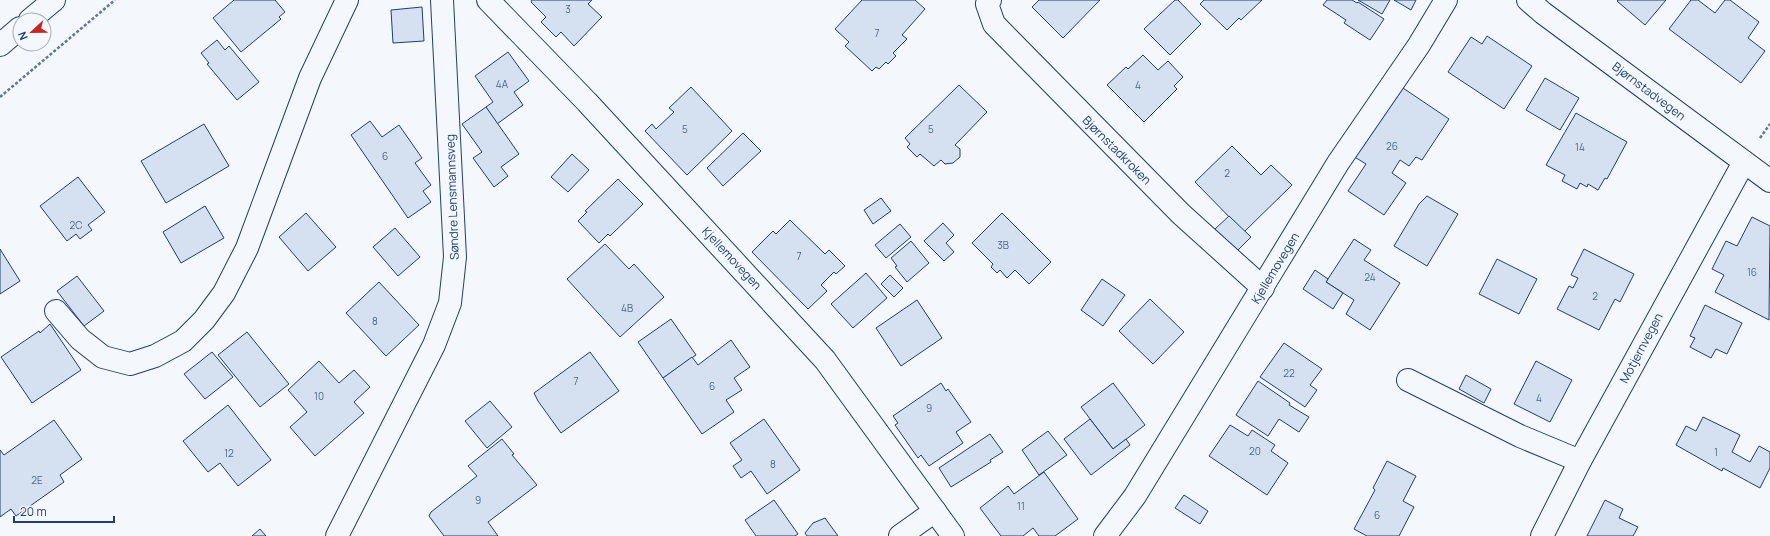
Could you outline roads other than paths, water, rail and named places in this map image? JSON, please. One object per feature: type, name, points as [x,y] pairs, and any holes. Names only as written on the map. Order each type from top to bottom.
[{"type":"main road","points":[[40,12],[54,0]]},
{"type":"main road","points":[[56,311],[80,340],[103,357],[130,364],[155,356],[183,341],[204,320],[224,293],[247,248],[310,78],[347,0]]},
{"type":"main road","name":"Søndre Lensmannsveg","points":[[337,536],[434,345],[450,303],[455,257],[442,0]]},
{"type":"main road","name":"Kjellemovegen","points":[[488,0],[587,102],[825,360],[953,536]]},
{"type":"main road","name":"Bjørnstadkroken","points":[[990,0],[987,4],[994,24],[1181,214],[1263,288]]},
{"type":"main road","name":"Kjellemovegen","points":[[1105,536],[1135,496],[1338,163],[1419,45],[1446,0]]},
{"type":"main road","name":"Bjørnstadvegen","points":[[1528,0],[1543,13],[1770,181]]},
{"type":"main road","points":[[0,45],[12,35]]},
{"type":"main road","name":"Motjernvegen","points":[[1542,536],[1580,461],[1744,162]]},
{"type":"main road","points":[[1408,380],[1520,436],[1580,461]]},
{"type":"main road","points":[[900,536],[935,511]]}]
